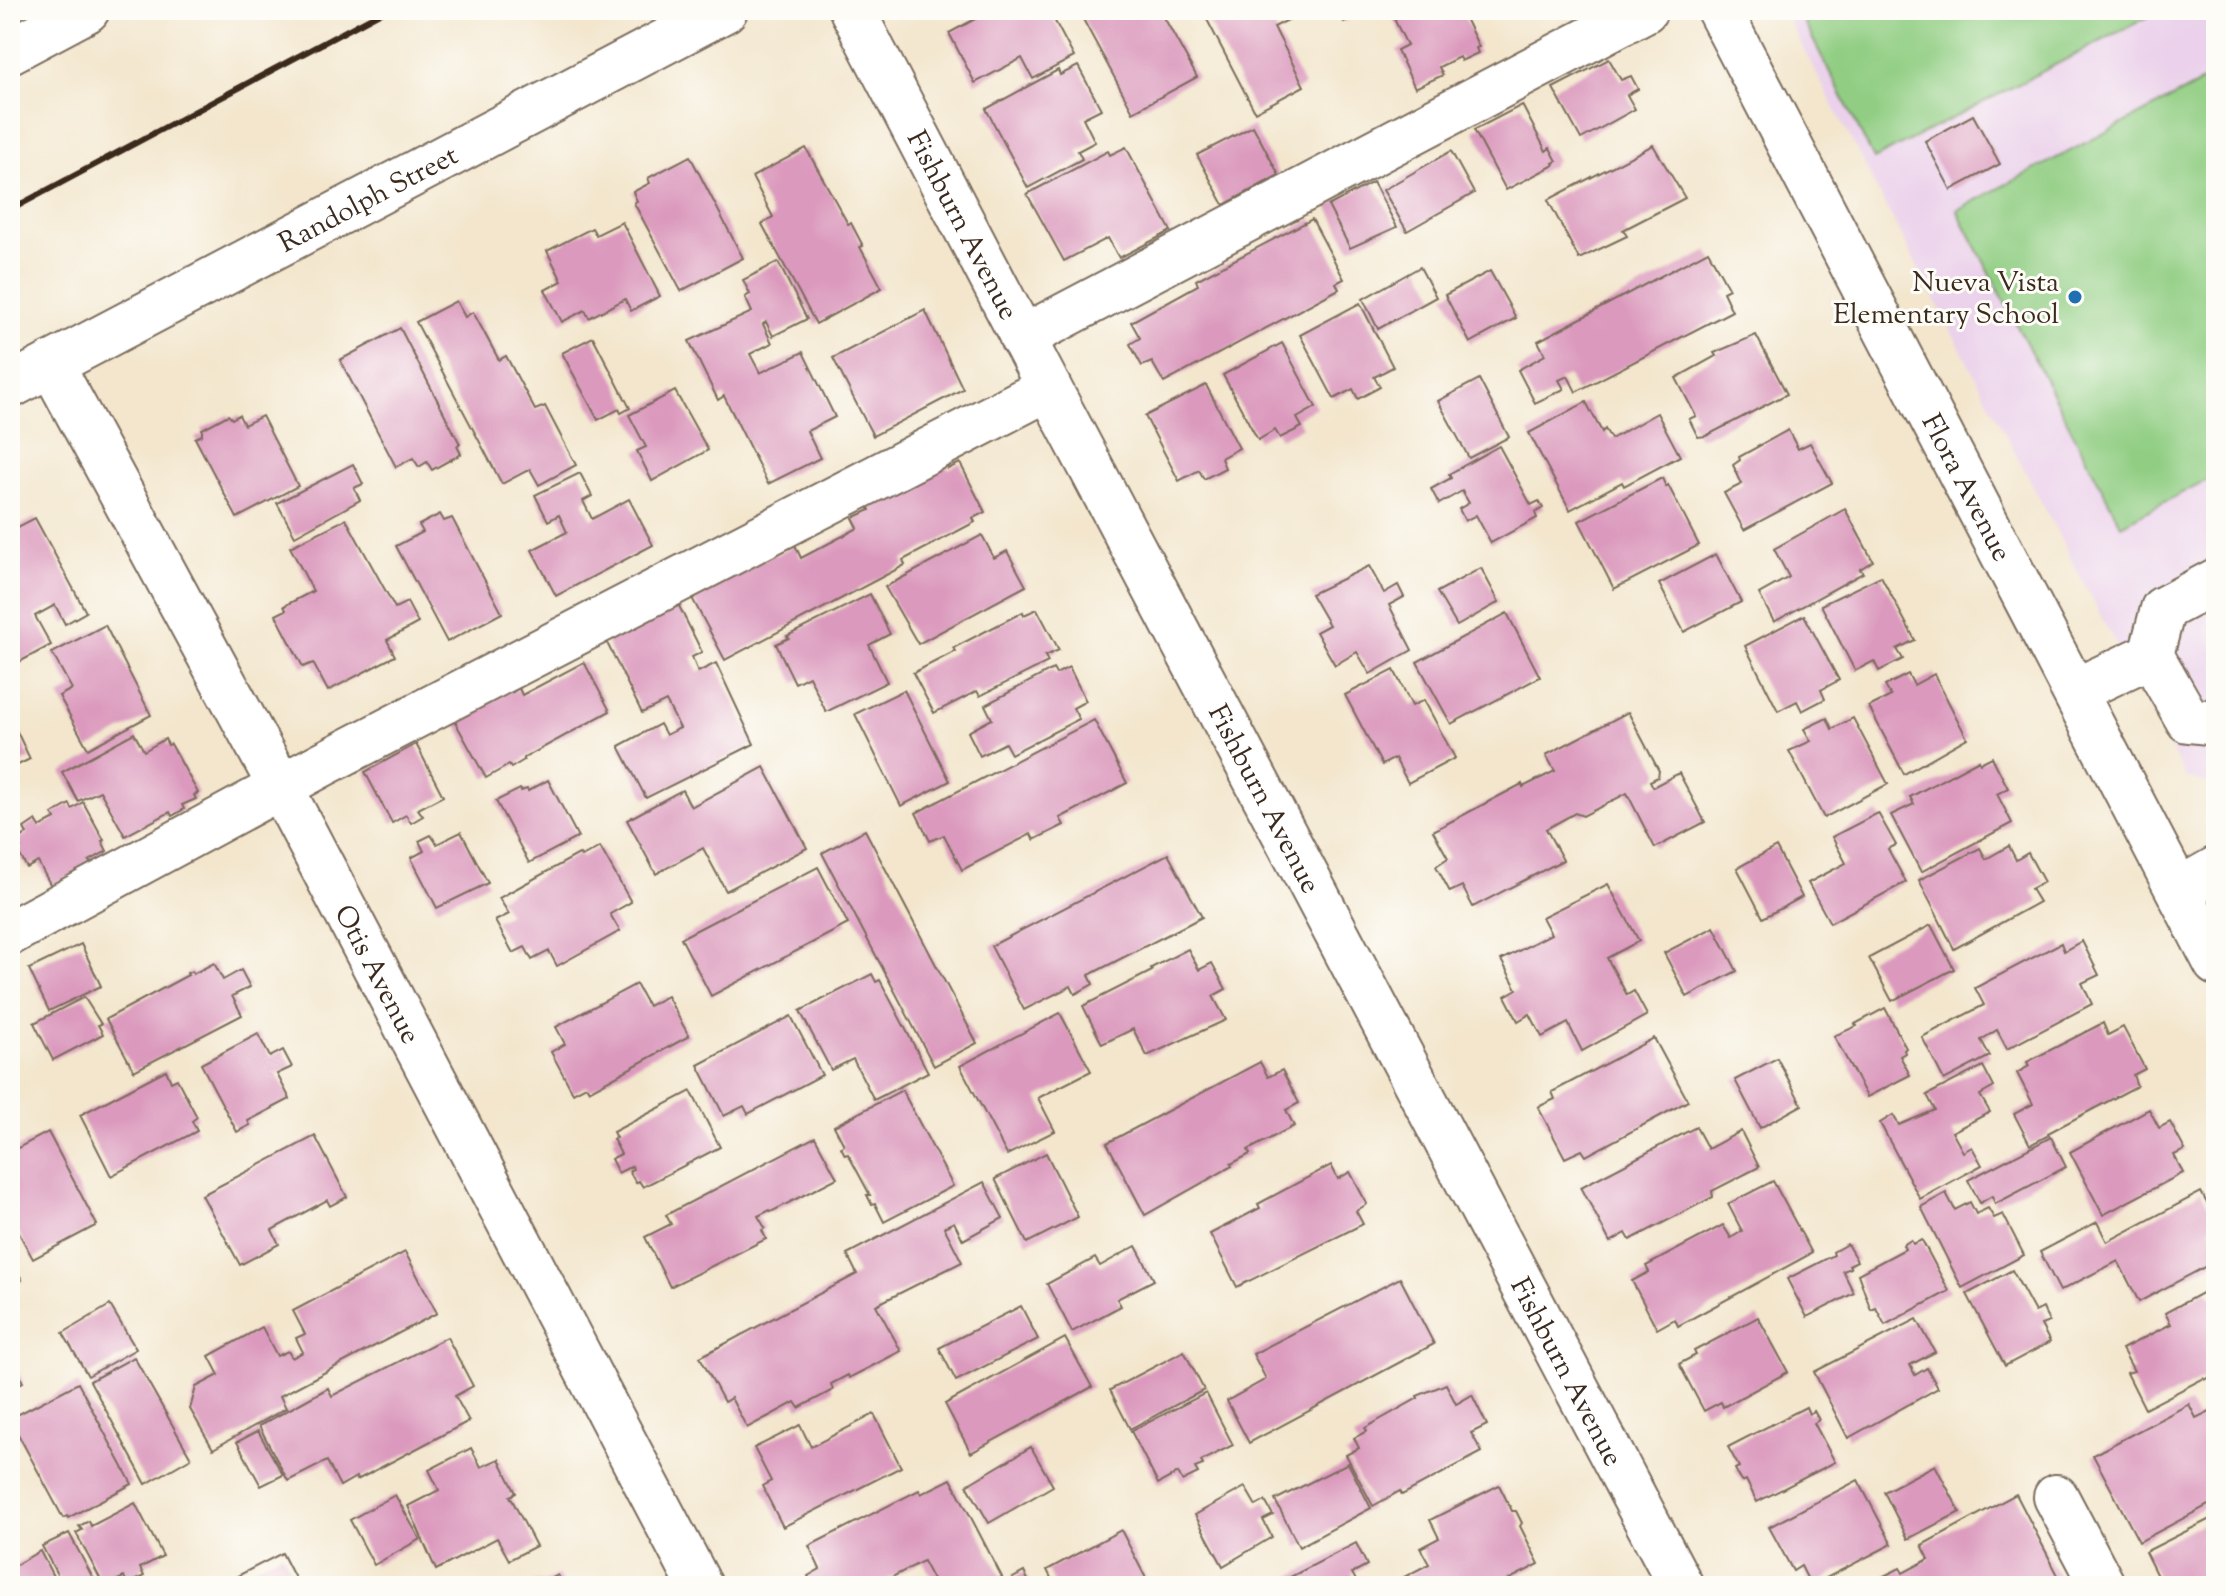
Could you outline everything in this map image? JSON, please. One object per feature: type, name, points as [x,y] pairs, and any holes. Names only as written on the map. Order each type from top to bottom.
[{"type":"street","points":[[10,51],[87,10]]},
{"type":"street","name":"Randolph Street","points":[[10,386],[725,10]]},
{"type":"street","name":"Fishburn Avenue","points":[[852,10],[1681,1586]]},
{"type":"street","points":[[1022,338],[1645,10]]},
{"type":"street","name":"Flora Avenue","points":[[1719,10],[2075,691],[2197,880],[2216,963]]},
{"type":"street","name":"Otis Avenue","points":[[51,364],[280,786],[700,1586]]},
{"type":"street","points":[[10,933],[280,786],[1049,388]]},
{"type":"street","points":[[2216,581],[2163,609],[2151,655],[2188,720],[2216,723]]},
{"type":"street","points":[[2075,691],[2151,655]]},
{"type":"street","points":[[2056,1497],[2103,1586]]},
{"type":"shaded area","name":"Nueva Vista Elementary School","points":[[1783,10],[2216,10],[2216,785],[2186,778]]},
{"type":"green space","points":[[1798,10],[2161,10],[1874,159]]},
{"type":"green space","points":[[2216,75],[2216,475],[2121,525],[1957,210]]},
{"type":"building","points":[[992,10],[1049,10],[1074,57],[1033,79],[1022,58],[975,83],[949,33]]},
{"type":"building","points":[[1078,10],[1160,10],[1197,77],[1133,112]]},
{"type":"building","points":[[1202,10],[1288,10],[1292,18],[1274,27],[1304,86],[1255,112]]},
{"type":"building","points":[[1337,10],[1366,10],[1344,22]]},
{"type":"building","points":[[1411,10],[1461,10],[1479,47],[1476,48],[1478,53],[1461,61],[1459,57],[1439,67],[1443,75],[1415,88],[1397,50],[1407,45],[1394,19]]},
{"type":"building","points":[[1609,59],[1621,80],[1631,76],[1638,89],[1627,95],[1635,109],[1581,139],[1553,88]]},
{"type":"building","points":[[1078,66],[1101,109],[1083,118],[1095,142],[1078,151],[1082,159],[1028,188],[986,109],[1058,70],[1060,75]]},
{"type":"building","points":[[1522,105],[1546,151],[1550,148],[1557,161],[1506,190],[1474,130]]},
{"type":"building","points":[[1973,115],[2000,164],[1951,190],[1925,141]]},
{"type":"building","points":[[1253,126],[1279,175],[1224,205],[1197,155]]},
{"type":"building","points":[[1653,145],[1685,198],[1623,230],[1627,236],[1579,259],[1548,200]]},
{"type":"building","points":[[1126,147],[1171,231],[1119,258],[1108,238],[1064,261],[1027,194],[1108,151],[1110,155]]},
{"type":"building","points":[[806,148],[848,224],[851,223],[882,288],[816,324],[762,224],[773,217],[752,177]]},
{"type":"building","points":[[1451,151],[1474,193],[1407,231],[1383,190]]},
{"type":"building","points":[[690,156],[743,258],[681,291],[634,203],[637,201],[633,192],[650,183],[648,178]]},
{"type":"building","points":[[1373,182],[1397,227],[1350,248],[1328,206]]},
{"type":"building","points":[[1312,219],[1344,279],[1336,283],[1339,289],[1164,383],[1152,362],[1142,366],[1130,344],[1140,338],[1131,322],[1198,285],[1196,280]]},
{"type":"building","points":[[622,222],[660,296],[631,311],[625,299],[589,318],[585,310],[562,322],[545,290],[562,281],[547,251],[592,228],[596,235]]},
{"type":"building","points":[[1708,251],[1729,289],[1723,292],[1732,311],[1576,392],[1568,376],[1559,380],[1564,389],[1535,403],[1518,370],[1545,355],[1538,341]]},
{"type":"building","points":[[778,262],[807,319],[773,336],[766,322],[763,324],[772,343],[750,354],[760,373],[803,352],[835,417],[807,431],[820,458],[768,484],[724,396],[718,400],[689,341],[752,312],[745,297],[750,294],[743,280]]},
{"type":"building","points":[[1420,267],[1436,297],[1378,329],[1363,299]]},
{"type":"building","points":[[1490,271],[1516,318],[1470,343],[1445,295]]},
{"type":"building","points":[[456,301],[465,317],[473,312],[499,360],[506,356],[535,410],[545,406],[576,465],[539,485],[530,469],[502,484],[416,322]]},
{"type":"building","points":[[1360,303],[1393,367],[1374,377],[1380,387],[1358,399],[1353,389],[1334,399],[1300,335]]},
{"type":"building","points":[[925,310],[963,389],[873,436],[833,358]]},
{"type":"building","points":[[400,328],[460,444],[457,446],[461,454],[432,470],[427,462],[419,467],[413,458],[396,467],[340,360]]},
{"type":"building","points":[[1756,335],[1787,394],[1706,436],[1698,437],[1689,419],[1696,416],[1676,378],[1716,356],[1714,353]]},
{"type":"building","points":[[593,337],[630,408],[621,413],[619,409],[598,420],[562,353]]},
{"type":"building","points":[[1282,343],[1316,407],[1297,418],[1302,427],[1280,438],[1275,430],[1258,440],[1223,375]]},
{"type":"building","points":[[1479,379],[1509,437],[1469,458],[1438,401]]},
{"type":"building","points":[[1206,385],[1239,448],[1221,458],[1225,468],[1204,479],[1199,470],[1179,481],[1145,416]]},
{"type":"building","points":[[675,391],[708,450],[652,481],[637,451],[646,447],[629,415]]},
{"type":"building","points":[[1586,402],[1602,432],[1605,429],[1611,439],[1657,413],[1680,456],[1570,510],[1529,433]]},
{"type":"building","points":[[228,415],[232,419],[239,415],[244,425],[262,416],[298,486],[237,518],[195,438],[202,435],[202,429]]},
{"type":"building","points":[[1788,430],[1798,449],[1810,443],[1832,483],[1744,530],[1724,493],[1742,484],[1733,465],[1740,460],[1739,457]]},
{"type":"building","points":[[1499,446],[1531,505],[1539,501],[1543,508],[1535,513],[1537,518],[1491,543],[1476,515],[1465,521],[1459,509],[1469,503],[1462,491],[1439,504],[1431,489],[1451,478],[1449,474]]},
{"type":"building","points":[[960,463],[985,512],[973,518],[975,522],[903,560],[905,565],[725,660],[692,598],[795,545],[801,558],[858,528],[853,518],[870,510],[868,506],[946,465],[948,469]]},
{"type":"building","points":[[353,464],[363,484],[354,488],[360,500],[295,536],[277,503]]},
{"type":"building","points":[[580,473],[592,496],[583,501],[592,519],[629,499],[653,545],[556,596],[532,550],[567,532],[559,515],[548,521],[535,495]]},
{"type":"building","points":[[1662,478],[1699,545],[1614,589],[1579,521]]},
{"type":"building","points":[[1845,509],[1873,561],[1860,569],[1863,573],[1774,622],[1759,594],[1789,577],[1774,549]]},
{"type":"building","points":[[440,514],[444,521],[452,518],[502,613],[447,642],[396,546],[423,532],[419,525]]},
{"type":"building","points":[[35,518],[86,612],[65,624],[55,605],[35,616],[51,645],[10,667],[10,531]]},
{"type":"building","points":[[346,519],[395,608],[407,602],[418,623],[387,640],[395,656],[328,691],[313,663],[303,667],[276,615],[286,610],[284,606],[313,591],[290,547]]},
{"type":"building","points":[[982,535],[994,558],[1007,551],[1026,586],[918,644],[885,587]]},
{"type":"building","points":[[1716,554],[1741,602],[1684,632],[1659,584]]},
{"type":"building","points":[[1369,566],[1384,593],[1398,585],[1404,597],[1389,605],[1412,650],[1370,674],[1357,652],[1335,665],[1316,632],[1329,625],[1311,594]]},
{"type":"building","points":[[1481,568],[1499,602],[1457,626],[1437,592]]},
{"type":"building","points":[[1881,576],[1915,640],[1897,649],[1903,659],[1879,671],[1874,661],[1855,671],[1821,605]]},
{"type":"building","points":[[870,594],[890,634],[869,645],[887,682],[826,712],[809,676],[795,683],[776,644]]},
{"type":"building","points":[[678,604],[702,652],[692,657],[698,672],[716,663],[754,744],[646,798],[619,746],[660,724],[666,735],[680,728],[666,701],[642,713],[606,641]]},
{"type":"building","points":[[1037,609],[1059,650],[1045,656],[1048,662],[980,696],[977,691],[934,713],[913,673],[956,651],[953,648],[1023,612],[1024,615]]},
{"type":"building","points":[[1507,613],[1540,677],[1451,724],[1417,662]]},
{"type":"building","points":[[1804,615],[1839,680],[1821,690],[1825,699],[1802,711],[1797,701],[1778,711],[1745,646]]},
{"type":"building","points":[[105,625],[151,715],[88,749],[59,696],[72,689],[52,653]]},
{"type":"building","points":[[584,662],[610,711],[511,768],[509,765],[486,778],[454,720],[512,690],[519,688],[522,695]]},
{"type":"building","points":[[1069,667],[1086,701],[1073,708],[1079,719],[1011,754],[1005,743],[980,756],[968,732],[992,719],[985,705],[1053,669],[1056,674]]},
{"type":"building","points":[[1394,670],[1412,706],[1424,700],[1455,758],[1408,783],[1395,758],[1382,765],[1345,695]]},
{"type":"building","points":[[1908,674],[1914,685],[1934,674],[1967,738],[1904,774],[1869,707],[1891,696],[1885,686]]},
{"type":"building","points":[[904,690],[950,781],[901,806],[855,714]]},
{"type":"building","points":[[1628,712],[1659,771],[1658,777],[1650,781],[1653,787],[1679,773],[1705,822],[1655,848],[1627,793],[1583,816],[1575,813],[1546,829],[1563,860],[1473,907],[1462,886],[1450,892],[1436,866],[1448,858],[1433,831],[1522,784],[1523,787],[1555,771],[1546,755]]},
{"type":"building","points":[[10,717],[30,759],[10,769]]},
{"type":"building","points":[[1827,718],[1832,729],[1853,718],[1888,784],[1824,818],[1789,751],[1811,741],[1804,729]]},
{"type":"building","points":[[1094,720],[1127,783],[1060,818],[1064,825],[1034,840],[1031,834],[962,870],[944,835],[930,841],[916,813]]},
{"type":"building","points":[[134,733],[144,751],[165,739],[168,745],[171,744],[198,793],[194,795],[196,799],[182,805],[184,809],[172,816],[170,812],[125,836],[100,791],[78,801],[62,772]]},
{"type":"building","points":[[416,744],[443,796],[418,809],[423,816],[411,823],[406,815],[392,823],[365,772]]},
{"type":"building","points":[[1992,757],[2008,788],[1997,794],[2012,823],[1921,872],[1891,815],[1914,804],[1910,797],[1979,760],[1980,763]]},
{"type":"building","points":[[764,767],[807,848],[726,891],[703,848],[656,874],[627,820],[682,790],[691,807]]},
{"type":"building","points":[[548,780],[578,837],[529,863],[496,801],[520,789],[528,791]]},
{"type":"building","points":[[83,802],[107,851],[89,861],[91,864],[51,886],[38,862],[27,868],[17,850],[21,848],[16,840],[27,834],[24,828],[36,820],[40,827],[55,819],[52,814],[70,804],[72,809]]},
{"type":"building","points":[[1878,813],[1896,845],[1888,849],[1906,882],[1830,923],[1808,883],[1846,863],[1832,837]]},
{"type":"building","points":[[865,830],[977,1043],[934,1066],[822,853]]},
{"type":"building","points":[[461,832],[488,883],[437,908],[411,858],[424,851],[419,841],[431,835],[437,844]]},
{"type":"building","points":[[2009,846],[2016,860],[2028,853],[2044,882],[2031,889],[2039,902],[1954,949],[1919,880],[1980,848],[1986,859]]},
{"type":"building","points":[[600,847],[631,902],[610,914],[620,931],[557,966],[549,951],[532,960],[525,947],[513,953],[495,921],[509,914],[499,898],[579,854],[582,857]]},
{"type":"building","points":[[1776,847],[1802,897],[1763,918],[1737,868]]},
{"type":"building","points":[[1168,854],[1202,917],[1089,975],[1093,984],[1075,994],[1071,986],[1024,1010],[991,946]]},
{"type":"building","points":[[818,867],[848,924],[711,996],[681,938]]},
{"type":"building","points":[[1608,884],[1639,941],[1607,958],[1627,995],[1634,991],[1647,1015],[1582,1051],[1568,1023],[1542,1037],[1530,1014],[1518,1021],[1505,996],[1517,989],[1501,960],[1551,934],[1542,917]]},
{"type":"building","points":[[1931,925],[1954,969],[1892,1001],[1869,958]]},
{"type":"building","points":[[1714,927],[1737,971],[1687,997],[1664,953]]},
{"type":"building","points":[[2082,941],[2099,975],[2082,983],[2092,1004],[2007,1049],[1997,1030],[1981,1040],[1990,1056],[1944,1080],[1922,1037],[1984,1005],[1975,988],[2061,943],[2064,951]]},
{"type":"building","points":[[81,944],[101,986],[49,1011],[29,969]]},
{"type":"building","points":[[1188,949],[1199,970],[1212,963],[1226,989],[1213,996],[1226,1020],[1147,1056],[1133,1029],[1102,1044],[1083,1006]]},
{"type":"building","points":[[214,963],[223,980],[241,970],[250,987],[232,996],[242,1015],[134,1071],[106,1019],[187,973],[192,971],[193,974]]},
{"type":"building","points":[[872,974],[876,982],[880,980],[928,1072],[874,1100],[853,1059],[831,1070],[800,1011]]},
{"type":"building","points":[[636,984],[648,1006],[667,996],[689,1036],[589,1091],[586,1086],[573,1093],[551,1052],[565,1044],[556,1027]]},
{"type":"building","points":[[84,997],[101,1024],[98,1025],[103,1034],[53,1060],[34,1023]]},
{"type":"building","points":[[1885,1008],[1906,1048],[1900,1056],[1910,1075],[1867,1097],[1834,1036]]},
{"type":"building","points":[[1060,1013],[1091,1071],[1038,1098],[1055,1131],[1007,1155],[960,1066]]},
{"type":"building","points":[[791,1016],[822,1075],[748,1114],[744,1106],[724,1116],[698,1065]]},
{"type":"building","points":[[2103,1023],[2108,1035],[2123,1027],[2145,1069],[2133,1075],[2137,1086],[2030,1145],[2014,1114],[2033,1104],[2017,1073],[2029,1066],[2027,1062]]},
{"type":"building","points":[[258,1034],[270,1057],[283,1050],[292,1067],[277,1074],[290,1099],[248,1121],[250,1125],[237,1132],[201,1064]]},
{"type":"building","points":[[1654,1038],[1688,1101],[1586,1156],[1582,1150],[1565,1158],[1538,1107],[1555,1099],[1552,1092]]},
{"type":"building","points":[[1777,1058],[1802,1105],[1760,1128],[1735,1080]]},
{"type":"building","points":[[1260,1062],[1268,1077],[1282,1070],[1299,1103],[1286,1110],[1294,1126],[1248,1150],[1250,1154],[1232,1166],[1145,1215],[1107,1143]]},
{"type":"building","points":[[1983,1066],[1994,1087],[1980,1095],[1990,1112],[1952,1132],[1963,1152],[1972,1147],[1982,1165],[1920,1199],[1880,1123],[1893,1115],[1899,1125],[1935,1110],[1927,1095]]},
{"type":"building","points":[[166,1070],[171,1082],[177,1079],[197,1117],[192,1121],[197,1131],[111,1176],[80,1115]]},
{"type":"building","points":[[902,1090],[953,1186],[884,1222],[875,1204],[872,1205],[867,1195],[870,1195],[848,1154],[845,1155],[841,1147],[844,1145],[834,1126]]},
{"type":"building","points":[[691,1091],[720,1147],[643,1187],[639,1181],[636,1183],[629,1171],[633,1169],[632,1166],[618,1173],[611,1159],[621,1154],[613,1132]]},
{"type":"building","points":[[2149,1109],[2159,1128],[2170,1122],[2185,1150],[2174,1155],[2183,1173],[2103,1215],[2070,1152]]},
{"type":"building","points":[[1696,1127],[1708,1149],[1741,1131],[1759,1167],[1712,1191],[1713,1197],[1630,1240],[1626,1233],[1610,1242],[1581,1187]]},
{"type":"building","points":[[48,1132],[97,1225],[33,1259],[14,1224],[10,1226],[10,1152]]},
{"type":"building","points":[[315,1136],[347,1197],[330,1206],[327,1200],[272,1230],[279,1244],[240,1265],[202,1195]]},
{"type":"building","points":[[815,1137],[837,1178],[758,1216],[765,1228],[762,1230],[766,1239],[670,1287],[645,1237],[671,1224],[666,1215]]},
{"type":"building","points":[[2051,1137],[2066,1167],[1995,1204],[1992,1196],[1980,1203],[1968,1180]]},
{"type":"building","points":[[1046,1153],[1078,1217],[1027,1243],[995,1179]]},
{"type":"building","points":[[1331,1165],[1338,1179],[1350,1172],[1367,1204],[1356,1211],[1363,1224],[1237,1287],[1210,1234]]},
{"type":"building","points":[[1773,1181],[1812,1253],[1678,1326],[1675,1319],[1657,1329],[1632,1281],[1649,1272],[1646,1266],[1723,1225],[1731,1238],[1742,1231],[1728,1204]]},
{"type":"building","points":[[984,1182],[1003,1218],[963,1240],[954,1222],[944,1227],[962,1262],[876,1305],[901,1351],[831,1384],[833,1390],[799,1408],[795,1402],[747,1428],[731,1398],[724,1402],[700,1357],[857,1274],[847,1254]]},
{"type":"building","points":[[2201,1192],[2216,1220],[2216,1225],[2210,1227],[2216,1238],[2216,1261],[2139,1302],[2118,1261],[2060,1291],[2040,1252],[2097,1222],[2107,1242]]},
{"type":"building","points":[[1946,1193],[1955,1210],[1970,1202],[1976,1214],[1988,1208],[1994,1218],[2003,1214],[2024,1255],[1962,1288],[1921,1207]]},
{"type":"building","points":[[1911,1240],[1913,1244],[1922,1240],[1949,1291],[1885,1325],[1876,1308],[1871,1310],[1858,1274],[1905,1249],[1903,1245]]},
{"type":"building","points":[[1847,1244],[1857,1261],[1843,1271],[1854,1293],[1807,1317],[1787,1279],[1834,1255],[1833,1252]]},
{"type":"building","points":[[1136,1246],[1154,1280],[1117,1299],[1121,1306],[1072,1332],[1047,1284],[1095,1258],[1100,1266]]},
{"type":"building","points":[[405,1252],[437,1313],[280,1396],[286,1408],[213,1449],[190,1409],[196,1387],[219,1375],[209,1356],[262,1327],[277,1356],[288,1351],[292,1358],[303,1352],[296,1338],[305,1334],[293,1311]]},
{"type":"building","points":[[10,1258],[22,1280],[10,1287]]},
{"type":"building","points":[[2012,1270],[2035,1312],[2043,1308],[2049,1322],[2041,1325],[2050,1342],[2005,1366],[1967,1294]]},
{"type":"building","points":[[1400,1278],[1434,1344],[1249,1443],[1227,1401],[1266,1379],[1253,1354]]},
{"type":"building","points":[[2207,1290],[2211,1297],[2216,1294],[2216,1374],[2145,1409],[2127,1373],[2134,1371],[2122,1349],[2171,1324],[2165,1313]]},
{"type":"building","points":[[110,1305],[136,1349],[88,1376],[63,1333]]},
{"type":"building","points":[[1021,1306],[1038,1339],[956,1381],[939,1348]]},
{"type":"building","points":[[1758,1317],[1788,1372],[1723,1407],[1721,1402],[1704,1411],[1679,1364],[1696,1355],[1694,1351]]},
{"type":"building","points":[[1917,1319],[1935,1352],[1910,1365],[1915,1375],[1927,1368],[1938,1388],[1848,1438],[1814,1372]]},
{"type":"building","points":[[447,1337],[473,1386],[455,1396],[469,1421],[340,1486],[327,1461],[288,1481],[259,1426],[328,1388],[332,1396]]},
{"type":"building","points":[[1065,1338],[1092,1387],[971,1453],[945,1404]]},
{"type":"building","points":[[1184,1351],[1204,1390],[1130,1429],[1110,1390]]},
{"type":"building","points":[[10,1357],[23,1382],[10,1389]]},
{"type":"building","points":[[134,1357],[191,1458],[146,1484],[90,1381]]},
{"type":"building","points":[[78,1383],[132,1484],[63,1518],[11,1421]]},
{"type":"building","points":[[1446,1384],[1456,1404],[1472,1395],[1487,1425],[1471,1433],[1482,1452],[1402,1495],[1400,1491],[1373,1506],[1346,1455],[1359,1448],[1354,1438],[1417,1396]]},
{"type":"building","points":[[1206,1393],[1233,1445],[1201,1461],[1203,1465],[1195,1468],[1198,1473],[1182,1481],[1178,1473],[1158,1484],[1131,1431]]},
{"type":"building","points":[[2189,1404],[2196,1418],[2216,1408],[2216,1501],[2139,1542],[2093,1455]]},
{"type":"building","points":[[1806,1407],[1809,1414],[1814,1411],[1819,1420],[1814,1423],[1835,1462],[1757,1502],[1746,1480],[1742,1482],[1735,1469],[1739,1467],[1728,1447]]},
{"type":"building","points":[[874,1414],[901,1467],[783,1527],[762,1486],[771,1481],[754,1448],[800,1425],[811,1447]]},
{"type":"building","points":[[258,1431],[283,1475],[261,1486],[237,1442]]},
{"type":"building","points":[[1031,1447],[1053,1486],[989,1523],[967,1485]]},
{"type":"building","points":[[471,1448],[481,1467],[499,1459],[516,1493],[510,1496],[536,1546],[509,1560],[497,1538],[436,1570],[408,1506],[439,1490],[429,1470]]},
{"type":"building","points":[[1348,1463],[1371,1508],[1299,1547],[1275,1500]]},
{"type":"building","points":[[1935,1465],[1960,1512],[1908,1539],[1884,1492]]},
{"type":"building","points":[[951,1479],[1002,1577],[985,1586],[923,1586],[933,1580],[923,1561],[875,1586],[814,1586],[808,1576],[820,1569],[809,1546],[919,1490],[921,1494]]},
{"type":"building","points":[[1858,1480],[1892,1544],[1811,1586],[1801,1566],[1793,1571],[1769,1527]]},
{"type":"building","points":[[1499,1485],[1512,1511],[1516,1511],[1539,1564],[1496,1586],[1387,1586],[1429,1564],[1420,1548],[1439,1538],[1430,1520]]},
{"type":"building","points":[[1245,1487],[1256,1506],[1265,1501],[1273,1515],[1263,1520],[1272,1537],[1223,1566],[1195,1515]]},
{"type":"building","points":[[2016,1494],[2061,1581],[2053,1586],[1877,1586],[1885,1582],[1882,1577],[1900,1568],[1903,1573],[1929,1559],[1922,1545]]},
{"type":"building","points":[[395,1495],[420,1539],[374,1565],[350,1520]]},
{"type":"building","points":[[135,1503],[163,1556],[140,1568],[144,1576],[128,1584],[124,1577],[104,1586],[76,1533],[82,1530],[79,1526],[89,1521],[91,1526]]},
{"type":"building","points":[[2216,1516],[2216,1586],[2162,1586],[2145,1552]]},
{"type":"building","points":[[1121,1530],[1150,1586],[1055,1586],[1047,1570]]},
{"type":"building","points":[[69,1533],[93,1578],[78,1586],[63,1586],[42,1546]]},
{"type":"building","points":[[1356,1543],[1367,1565],[1352,1573],[1359,1586],[1273,1586]]},
{"type":"building","points":[[40,1551],[58,1586],[10,1586],[10,1568]]},
{"type":"building","points":[[282,1553],[299,1586],[218,1586]]},
{"type":"building","points":[[1024,1572],[1031,1586],[999,1586]]},
{"type":"building","points":[[558,1575],[564,1586],[528,1586],[537,1581],[543,1583]]},
{"type":"railway","points":[[10,210],[385,10]]},
{"type":"place","name":"Nueva Vista Elementary School","points":[[2075,297]]}]
